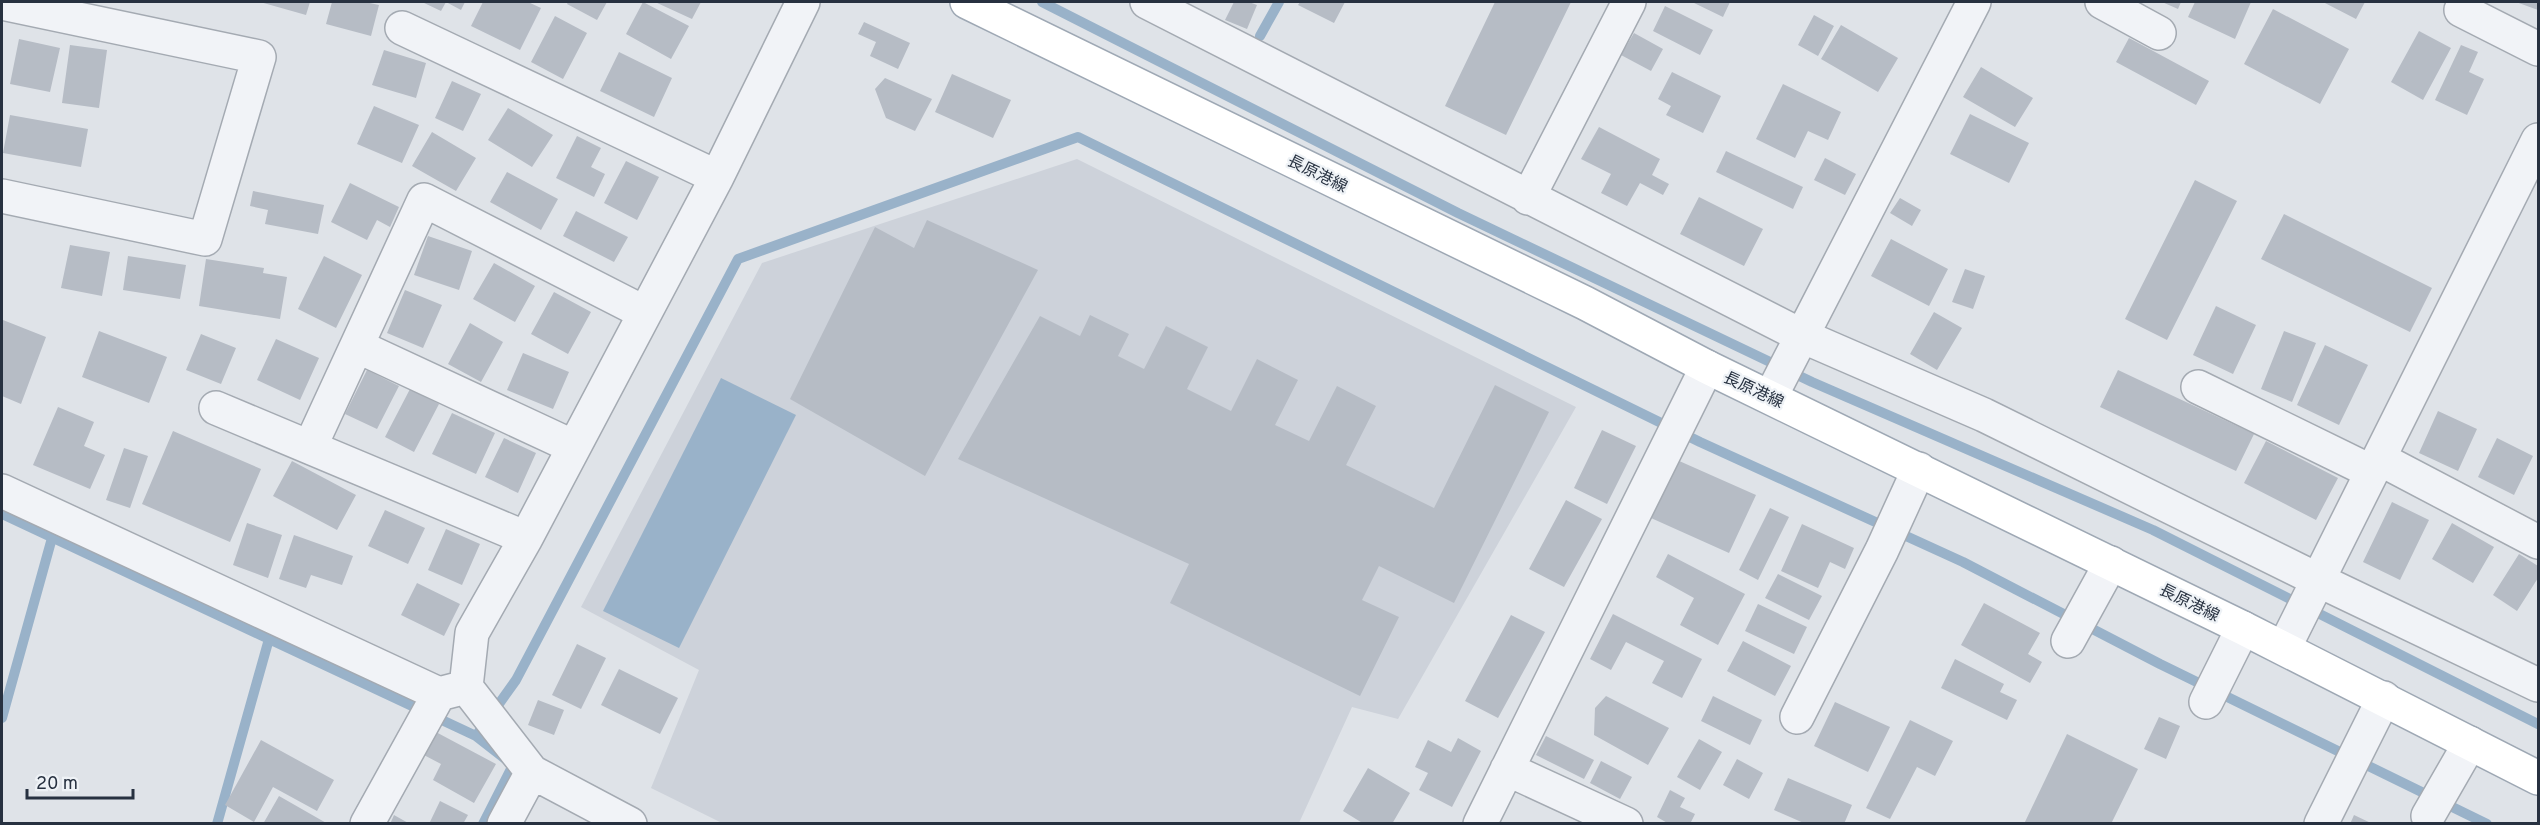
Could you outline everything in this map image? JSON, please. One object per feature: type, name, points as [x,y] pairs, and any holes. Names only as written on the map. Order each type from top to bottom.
[{"type":"main road","name":"長原港線","points":[[967,2],[1585,303],[1707,367],[1771,396],[2284,648],[2538,778]]},
{"type":"street","points":[[367,824],[453,691],[472,633],[526,538],[717,177],[803,2]]},
{"type":"street","points":[[1147,2],[1802,336],[1984,415],[2538,686]]},
{"type":"street","points":[[1528,198],[1629,2]]},
{"type":"street","points":[[1771,396],[1974,2]]},
{"type":"street","points":[[2102,2],[2159,33]]},
{"type":"street","points":[[2,3],[259,57],[205,239],[2,196]]},
{"type":"street","points":[[2461,10],[2538,49]]},
{"type":"street","points":[[402,28],[717,177]]},
{"type":"street","points":[[2284,648],[2538,140]]},
{"type":"street","points":[[310,447],[424,200],[645,313]]},
{"type":"street","points":[[357,346],[574,447]]},
{"type":"street","points":[[1480,824],[1707,367]]},
{"type":"street","points":[[2198,387],[2376,466],[2538,542]]},
{"type":"street","points":[[216,408],[526,538]]},
{"type":"street","points":[[1797,717],[1882,550],[1919,469]]},
{"type":"street","points":[[2,490],[453,691],[532,772],[630,824]]},
{"type":"street","points":[[2068,641],[2111,564]]},
{"type":"street","points":[[2206,702],[2243,628]]},
{"type":"street","points":[[2321,824],[2384,698]]},
{"type":"street","points":[[2428,816],[2470,743]]},
{"type":"street","points":[[1507,769],[1626,824]]},
{"type":"street","points":[[504,824],[532,772]]},
{"type":"shaded area","points":[[1077,159],[1576,407],[1398,719],[1352,707],[1299,823],[722,823],[651,788],[699,670],[581,607],[762,263]]},
{"type":"water","points":[[721,378],[796,415],[679,648],[603,611]]},
{"type":"building","points":[[260,2],[310,2],[306,15]]},
{"type":"building","points":[[332,2],[365,2],[379,5],[371,36],[326,24]]},
{"type":"building","points":[[422,2],[446,2],[441,11]]},
{"type":"building","points":[[446,2],[465,2],[461,10]]},
{"type":"building","points":[[483,2],[528,2],[541,8],[520,50],[471,26]]},
{"type":"building","points":[[568,2],[607,2],[597,20],[567,4]]},
{"type":"building","points":[[643,2],[689,26],[671,59],[626,34]]},
{"type":"building","points":[[655,2],[701,2],[692,19]]},
{"type":"building","points":[[1234,2],[1249,2],[1257,5],[1247,29],[1225,20]]},
{"type":"building","points":[[1300,2],[1345,2],[1334,23],[1298,5]]},
{"type":"building","points":[[1495,2],[1571,2],[1506,135],[1445,106]]},
{"type":"building","points":[[1692,2],[1730,2],[1723,17]]},
{"type":"building","points":[[2162,2],[2181,2],[2178,9]]},
{"type":"building","points":[[2195,2],[2251,2],[2235,39],[2188,17]]},
{"type":"building","points":[[2323,2],[2365,2],[2356,19]]},
{"type":"building","points":[[2516,2],[2538,2],[2538,10]]},
{"type":"building","points":[[1665,6],[1713,30],[1700,55],[1653,31]]},
{"type":"building","points":[[2273,9],[2349,49],[2320,104],[2244,64]]},
{"type":"building","points":[[1814,15],[1834,26],[1818,56],[1798,45]]},
{"type":"building","points":[[555,16],[587,33],[563,79],[531,62]]},
{"type":"building","points":[[864,22],[910,43],[898,69],[870,56],[876,42],[858,34]]},
{"type":"building","points":[[1841,25],[1898,58],[1878,92],[1821,59]]},
{"type":"building","points":[[2419,31],[2451,48],[2423,100],[2391,82]]},
{"type":"building","points":[[1634,33],[1663,49],[1651,71],[1621,55]]},
{"type":"building","points":[[2129,38],[2209,81],[2196,105],[2116,62]]},
{"type":"building","points":[[19,39],[60,48],[50,92],[10,84]]},
{"type":"building","points":[[70,45],[107,50],[99,108],[62,103]]},
{"type":"building","points":[[2461,45],[2478,52],[2469,72],[2484,79],[2467,115],[2435,100]]},
{"type":"building","points":[[384,50],[426,63],[416,98],[372,85]]},
{"type":"building","points":[[619,52],[672,78],[654,117],[600,91]]},
{"type":"building","points":[[1981,67],[2033,98],[2015,127],[1963,97]]},
{"type":"building","points":[[1672,72],[1721,96],[1703,133],[1666,115],[1671,106],[1658,99]]},
{"type":"building","points":[[952,74],[1011,100],[993,138],[935,112]]},
{"type":"building","points":[[885,78],[932,99],[915,131],[886,118],[875,89]]},
{"type":"building","points":[[452,81],[481,94],[463,131],[435,118]]},
{"type":"building","points":[[1783,84],[1841,112],[1828,140],[1808,131],[1795,158],[1756,139]]},
{"type":"building","points":[[374,106],[419,125],[402,163],[357,144]]},
{"type":"building","points":[[508,108],[553,135],[532,167],[488,140]]},
{"type":"building","points":[[1970,114],[2029,143],[2009,183],[1950,154]]},
{"type":"building","points":[[10,115],[88,129],[81,167],[3,153]]},
{"type":"building","points":[[1599,127],[1660,159],[1652,175],[1669,184],[1663,195],[1640,183],[1627,206],[1601,193],[1611,174],[1581,159]]},
{"type":"building","points":[[432,132],[476,158],[456,191],[412,166]]},
{"type":"building","points":[[577,136],[601,148],[591,167],[605,174],[594,197],[556,178]]},
{"type":"building","points":[[1726,151],[1803,187],[1793,209],[1716,172]]},
{"type":"building","points":[[1825,158],[1856,174],[1845,195],[1814,180]]},
{"type":"building","points":[[626,161],[659,177],[637,220],[604,203]]},
{"type":"building","points":[[507,172],[558,199],[541,230],[490,202]]},
{"type":"building","points":[[2195,180],[2237,201],[2167,340],[2125,319]]},
{"type":"building","points":[[350,183],[399,207],[390,227],[377,220],[367,240],[331,222]]},
{"type":"building","points":[[253,191],[324,205],[318,234],[265,224],[268,210],[250,206]]},
{"type":"building","points":[[1699,197],[1763,229],[1744,266],[1680,234]]},
{"type":"building","points":[[1900,198],[1921,210],[1912,226],[1890,213]]},
{"type":"building","points":[[576,211],[628,237],[614,262],[563,236]]},
{"type":"building","points":[[2284,214],[2432,288],[2410,332],[2261,259]]},
{"type":"building","points":[[927,220],[1038,270],[925,476],[790,399],[875,227],[914,248]]},
{"type":"building","points":[[428,236],[472,251],[459,290],[414,275]]},
{"type":"building","points":[[1891,239],[1948,269],[1929,306],[1871,276]]},
{"type":"building","points":[[70,245],[110,252],[102,296],[61,288]]},
{"type":"building","points":[[128,256],[186,265],[180,299],[123,290]]},
{"type":"building","points":[[324,256],[362,275],[336,328],[298,309]]},
{"type":"building","points":[[206,259],[264,268],[263,273],[287,277],[280,319],[199,306]]},
{"type":"building","points":[[494,263],[535,286],[515,322],[473,299]]},
{"type":"building","points":[[1965,269],[1985,276],[1973,309],[1952,302]]},
{"type":"building","points":[[405,290],[442,305],[423,348],[387,333]]},
{"type":"building","points":[[554,292],[591,312],[568,354],[531,334]]},
{"type":"building","points":[[2216,306],[2256,325],[2233,374],[2193,355]]},
{"type":"building","points":[[1934,312],[1962,328],[1937,370],[1910,354]]},
{"type":"building","points":[[1090,315],[1129,334],[1118,356],[1144,369],[1166,326],[1208,347],[1187,389],[1231,411],[1257,359],[1298,380],[1275,425],[1309,441],[1337,386],[1376,406],[1346,465],[1434,508],[1495,385],[1549,412],[1454,603],[1379,566],[1362,600],[1399,617],[1360,696],[1170,603],[1189,564],[958,459],[1040,316],[1080,336]]},
{"type":"building","points":[[3,320],[46,337],[21,404],[2,396]]},
{"type":"building","points":[[470,323],[503,342],[481,382],[448,364]]},
{"type":"building","points":[[99,331],[167,357],[149,403],[82,377]]},
{"type":"building","points":[[2284,331],[2316,343],[2292,402],[2261,389]]},
{"type":"building","points":[[201,334],[236,348],[221,384],[186,370]]},
{"type":"building","points":[[276,339],[319,358],[300,400],[257,380]]},
{"type":"building","points":[[2325,345],[2368,365],[2339,425],[2297,405]]},
{"type":"building","points":[[523,353],[569,372],[553,409],[507,390]]},
{"type":"building","points":[[367,370],[399,386],[377,429],[345,414]]},
{"type":"building","points":[[2118,370],[2254,434],[2236,471],[2100,407]]},
{"type":"building","points":[[410,389],[439,404],[414,452],[385,437]]},
{"type":"building","points":[[58,407],[94,422],[84,446],[105,455],[90,489],[33,465]]},
{"type":"building","points":[[2438,411],[2477,429],[2458,471],[2419,453]]},
{"type":"building","points":[[452,413],[495,433],[476,474],[432,454]]},
{"type":"building","points":[[1602,430],[1636,446],[1607,504],[1574,488]]},
{"type":"building","points":[[173,431],[261,469],[230,542],[142,504]]},
{"type":"building","points":[[504,438],[536,453],[518,493],[485,477]]},
{"type":"building","points":[[2497,438],[2533,456],[2514,495],[2478,477]]},
{"type":"building","points":[[2266,441],[2338,478],[2316,520],[2244,483]]},
{"type":"building","points":[[124,448],[148,456],[130,508],[106,500]]},
{"type":"building","points":[[1677,460],[1756,495],[1729,553],[1651,518]]},
{"type":"building","points":[[292,461],[356,495],[337,530],[273,496]]},
{"type":"building","points":[[1566,500],[1602,519],[1564,587],[1529,569]]},
{"type":"building","points":[[2392,502],[2429,520],[2400,580],[2363,562]]},
{"type":"building","points":[[1770,508],[1789,517],[1758,580],[1739,570]]},
{"type":"building","points":[[385,510],[425,528],[408,564],[368,546]]},
{"type":"building","points":[[247,523],[282,535],[268,578],[233,565]]},
{"type":"building","points":[[2452,523],[2494,547],[2473,583],[2432,559]]},
{"type":"building","points":[[1802,524],[1854,548],[1845,569],[1830,562],[1818,588],[1781,571]]},
{"type":"building","points":[[446,529],[480,544],[462,585],[428,570]]},
{"type":"building","points":[[294,535],[353,556],[342,585],[311,575],[306,588],[279,579]]},
{"type":"building","points":[[1668,554],[1745,594],[1718,645],[1680,625],[1694,598],[1656,577]]},
{"type":"building","points":[[2519,554],[2538,566],[2538,578],[2517,611],[2493,595]]},
{"type":"building","points":[[1778,574],[1822,596],[1809,620],[1765,598]]},
{"type":"building","points":[[417,583],[460,604],[444,636],[401,615]]},
{"type":"building","points":[[1984,603],[2040,633],[2028,654],[2042,662],[2030,683],[1961,645]]},
{"type":"building","points":[[1758,604],[1807,627],[1794,654],[1745,631]]},
{"type":"building","points":[[1613,614],[1702,659],[1682,698],[1652,683],[1664,661],[1626,642],[1611,670],[1590,659]]},
{"type":"building","points":[[1511,615],[1545,632],[1498,718],[1465,701]]},
{"type":"building","points":[[1743,641],[1791,666],[1775,696],[1727,671]]},
{"type":"building","points":[[577,644],[606,658],[581,709],[552,695]]},
{"type":"building","points":[[1955,659],[2004,684],[2000,692],[2017,700],[2007,720],[1941,688]]},
{"type":"building","points":[[619,669],[678,698],[660,734],[601,705]]},
{"type":"building","points":[[1606,696],[1669,728],[1648,765],[1594,735],[1595,708]]},
{"type":"building","points":[[1713,696],[1762,720],[1750,745],[1701,721]]},
{"type":"building","points":[[538,700],[564,710],[554,735],[528,725]]},
{"type":"building","points":[[1835,702],[1890,727],[1868,772],[1814,746]]},
{"type":"building","points":[[2159,717],[2180,726],[2166,759],[2144,749]]},
{"type":"building","points":[[1910,720],[1953,741],[1935,776],[1917,767],[1890,819],[1866,808]]},
{"type":"building","points":[[434,731],[496,764],[474,803],[433,780],[441,764],[422,754]]},
{"type":"building","points":[[2067,734],[2138,769],[2111,824],[2024,824]]},
{"type":"building","points":[[1546,736],[1594,760],[1584,779],[1536,755]]},
{"type":"building","points":[[1458,738],[1481,751],[1452,807],[1419,790],[1428,773],[1415,767],[1428,740],[1451,752]]},
{"type":"building","points":[[1699,739],[1722,752],[1700,790],[1677,777]]},
{"type":"building","points":[[261,740],[334,780],[317,811],[273,787],[254,822],[225,805]]},
{"type":"building","points":[[1737,759],[1763,773],[1749,799],[1723,785]]},
{"type":"building","points":[[1601,761],[1632,777],[1620,799],[1590,783]]},
{"type":"building","points":[[1368,768],[1410,793],[1392,824],[1364,824],[1343,811]]},
{"type":"building","points":[[1788,778],[1852,805],[1844,824],[1806,824],[1774,810]]},
{"type":"building","points":[[1670,790],[1685,798],[1680,807],[1695,814],[1690,824],[1669,824],[1657,817]]},
{"type":"building","points":[[279,796],[328,824],[263,824]]},
{"type":"building","points":[[440,801],[468,815],[463,824],[429,824]]},
{"type":"building","points":[[394,815],[410,824],[390,824]]},
{"type":"building","points":[[2354,815],[2373,824],[2350,824]]},
{"type":"waterway","points":[[1042,2],[1458,213],[1812,382],[2153,530],[2538,724]]},
{"type":"waterway","points":[[1260,36],[1279,2]]},
{"type":"waterway","points":[[483,824],[513,765],[476,736],[516,680],[738,259],[1078,137],[1700,442],[1963,562],[2160,664],[2487,824]]},
{"type":"waterway","points":[[2,514],[476,736]]},
{"type":"waterway","points":[[2,718],[52,538]]},
{"type":"waterway","points":[[217,824],[269,639]]}]
